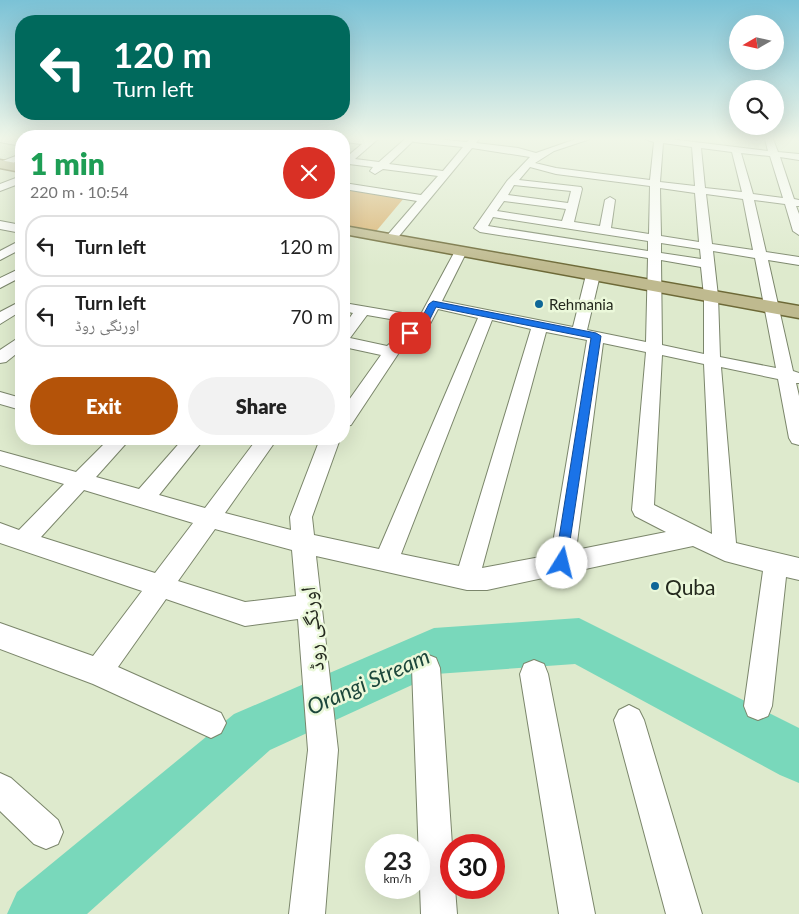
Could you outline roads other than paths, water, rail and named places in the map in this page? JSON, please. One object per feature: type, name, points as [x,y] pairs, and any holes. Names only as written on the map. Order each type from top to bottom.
[{"type":"main road","points":[[350,231],[799,312]]},
{"type":"street","points":[[1,187],[13,182]]},
{"type":"street","points":[[357,188],[364,182]]},
{"type":"street","points":[[392,194],[404,182]]},
{"type":"street","points":[[391,238],[439,182]]},
{"type":"street","points":[[567,225],[577,189],[513,182],[480,228],[654,247],[706,246],[799,261]]},
{"type":"street","points":[[643,182],[794,202]]},
{"type":"street","points":[[698,182],[711,296],[712,359],[726,550]]},
{"type":"street","points":[[744,182],[771,307],[792,376],[799,438]]},
{"type":"street","points":[[786,182],[794,202],[799,231]]},
{"type":"street","points":[[654,183],[654,348],[643,510],[726,550],[787,566],[758,706]]},
{"type":"street","points":[[350,187],[424,199]]},
{"type":"street","points":[[502,197],[572,207]]},
{"type":"street","points":[[605,231],[610,200]]},
{"type":"street","points":[[490,213],[605,231],[708,264]]},
{"type":"street","points":[[0,256],[15,247]]},
{"type":"street","points":[[350,412],[396,345],[425,321],[461,251]]},
{"type":"street","points":[[0,284],[15,275]]},
{"type":"street","points":[[562,563],[593,275]]},
{"type":"street","points":[[433,304],[792,376]]},
{"type":"street","points":[[350,308],[425,321]]},
{"type":"street","points":[[0,318],[15,309]]},
{"type":"street","points":[[350,328],[363,310]]},
{"type":"street","points":[[386,561],[487,314]]},
{"type":"street","points":[[467,579],[540,325]]},
{"type":"street","points":[[350,343],[392,352]]},
{"type":"street","points":[[0,398],[15,402]]},
{"type":"street","points":[[23,540],[114,445]]},
{"type":"street","points":[[144,498],[189,445]]},
{"type":"street","points":[[98,672],[263,445]]},
{"type":"street","name":"اورنگی روڈ","points":[[306,914],[322,750],[301,517],[328,445]]},
{"type":"street","points":[[0,458],[208,518],[303,543],[467,579],[487,579],[696,536]]},
{"type":"street","points":[[0,533],[245,614],[308,606]]},
{"type":"street","points":[[0,636],[98,672],[211,723]]},
{"type":"street","points":[[426,668],[439,914]]},
{"type":"street","points":[[534,674],[577,914]]},
{"type":"street","points":[[629,720],[684,914]]},
{"type":"street","points":[[0,789],[46,832]]},
{"type":"waterway","name":"Orangi Stream","points":[[39,914],[252,732],[434,651],[579,641],[799,756]]},
{"type":"place","name":"Rehmania","points":[[539,304]]},
{"type":"place","name":"Quba","points":[[655,586]]}]
